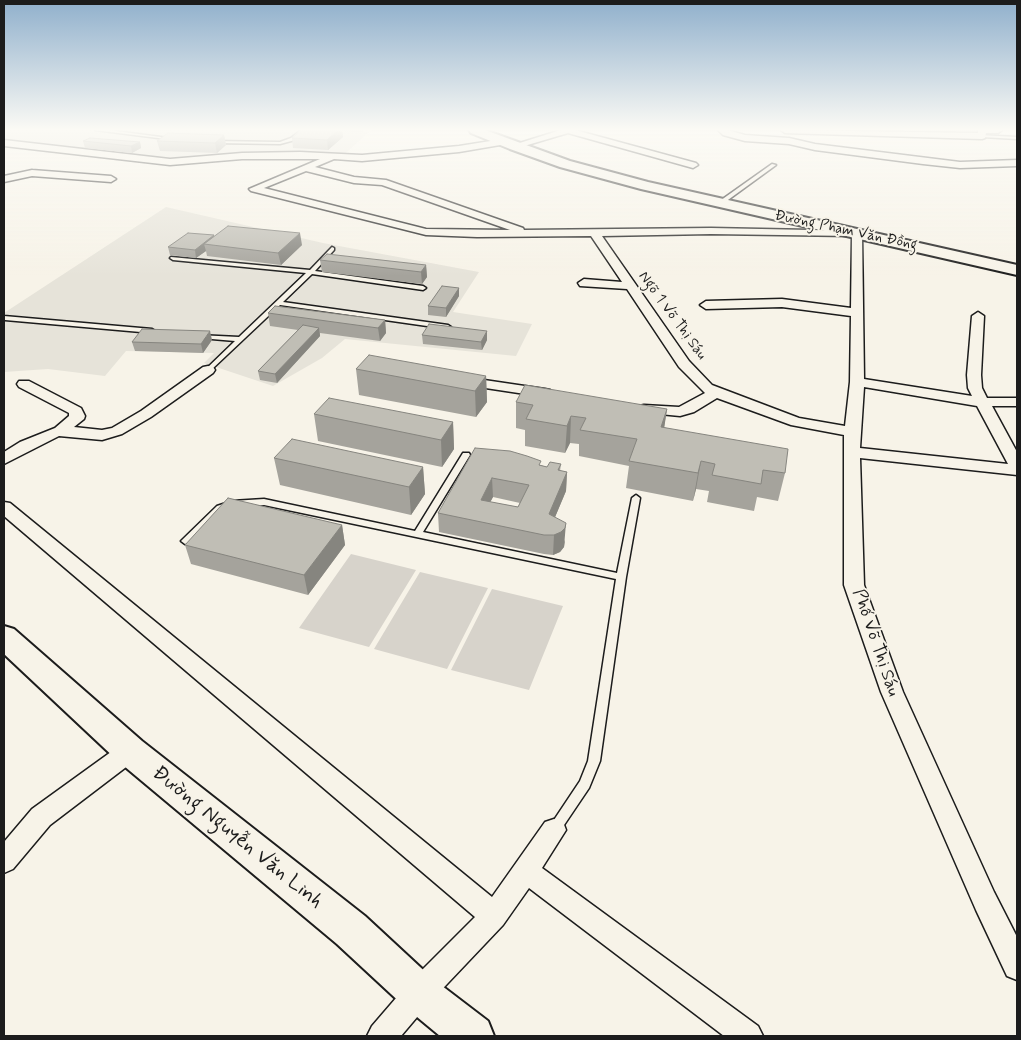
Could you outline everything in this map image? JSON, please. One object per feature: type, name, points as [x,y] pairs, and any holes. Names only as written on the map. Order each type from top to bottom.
[{"type":"street","points":[[106,179],[112,179]]},
{"type":"street","points":[[280,179],[254,189],[426,232],[531,234],[711,231],[857,233]]},
{"type":"street","points":[[348,179],[383,182],[531,234]]},
{"type":"street","name":"Đường Phạm Văn Đồng","points":[[621,179],[719,204],[857,233],[1017,270]]},
{"type":"street","name":"Phố Võ Thị Sáu","points":[[857,233],[857,382],[852,432],[854,585],[892,692],[970,867],[1017,966]]},
{"type":"street","name":"Ngõ 1 Võ Thị Sáu","points":[[595,234],[684,364],[707,388],[796,422],[852,432]]},
{"type":"street","points":[[584,284],[630,286]]},
{"type":"street","points":[[706,305],[782,302],[857,313]]},
{"type":"street","points":[[978,316],[974,380],[982,402],[1017,468]]},
{"type":"street","points":[[60,431],[102,435],[118,431],[146,414],[208,370]]},
{"type":"street","points":[[446,378],[554,395]]},
{"type":"street","points":[[857,382],[982,402],[1017,402]]},
{"type":"street","points":[[4,459],[26,446],[60,431],[78,416],[76,411],[24,384]]},
{"type":"street","points":[[633,408],[680,412],[689,409],[716,392]]},
{"type":"street","points":[[852,452],[1017,468]]},
{"type":"street","points":[[4,507],[494,916]]},
{"type":"street","name":"Đường Nguyễn Văn Linh","points":[[4,637],[130,751],[350,930],[419,993],[473,1036]]},
{"type":"street","points":[[4,861],[41,817],[130,751]]},
{"type":"street","points":[[382,1036],[419,993],[494,916],[554,830]]},
{"type":"street","points":[[526,871],[748,1036]]},
{"type":"lane","points":[[719,204],[755,179]]},
{"type":"lane","points":[[208,370],[311,272],[332,249]]},
{"type":"lane","points":[[173,258],[311,272],[423,288]]},
{"type":"lane","points":[[277,303],[453,327]]},
{"type":"lane","points":[[5,318],[161,332]]},
{"type":"lane","points":[[190,335],[239,339]]},
{"type":"lane","points":[[417,534],[466,455]]},
{"type":"lane","points":[[554,830],[585,784],[594,761],[621,576],[636,498]]},
{"type":"lane","points":[[185,541],[220,508],[246,502],[264,502],[621,576]]},
{"type":"shaded area","points":[[166,207],[323,243],[479,272],[453,312],[532,324],[516,356],[345,339],[322,358],[273,386],[204,363],[214,353],[126,351],[105,376],[48,369],[4,372],[4,313]]},
{"type":"shaded area","points":[[351,554],[416,570],[369,647],[299,628]]},
{"type":"shaded area","points":[[420,572],[488,588],[447,669],[374,649]]},
{"type":"shaded area","points":[[492,589],[563,606],[529,690],[451,670]]},
{"type":"building","points":[[228,226],[300,233],[278,253],[204,244]]},
{"type":"building","points":[[188,233],[214,235],[195,250],[168,247]]},
{"type":"building","points":[[327,254],[426,265],[421,272],[320,260]]},
{"type":"building","points":[[442,286],[459,288],[446,308],[428,306]]},
{"type":"building","points":[[275,306],[385,320],[378,328],[268,313]]},
{"type":"building","points":[[429,324],[487,331],[481,342],[422,335]]},
{"type":"building","points":[[303,325],[319,328],[275,374],[258,371]]},
{"type":"building","points":[[142,329],[210,331],[201,344],[132,342]]},
{"type":"building","points":[[369,355],[486,376],[475,391],[356,369]]},
{"type":"building","points":[[525,385],[667,409],[661,427],[788,449],[785,473],[763,470],[761,484],[712,475],[715,464],[701,461],[698,473],[629,461],[637,439],[580,430],[586,418],[571,416],[567,426],[526,419],[533,405],[516,402]]},
{"type":"building","points":[[329,398],[453,422],[441,440],[314,414]]},
{"type":"building","points":[[292,439],[423,467],[409,487],[274,458]]},
{"type":"building","points":[[475,448],[510,451],[541,461],[539,465],[547,467],[550,462],[561,464],[558,470],[567,472],[549,514],[566,523],[565,528],[554,535],[544,535],[438,513]],"holes":[[[492,478],[529,485],[518,507],[481,500]]]},
{"type":"building","points":[[228,498],[342,525],[304,575],[185,545]]}]
